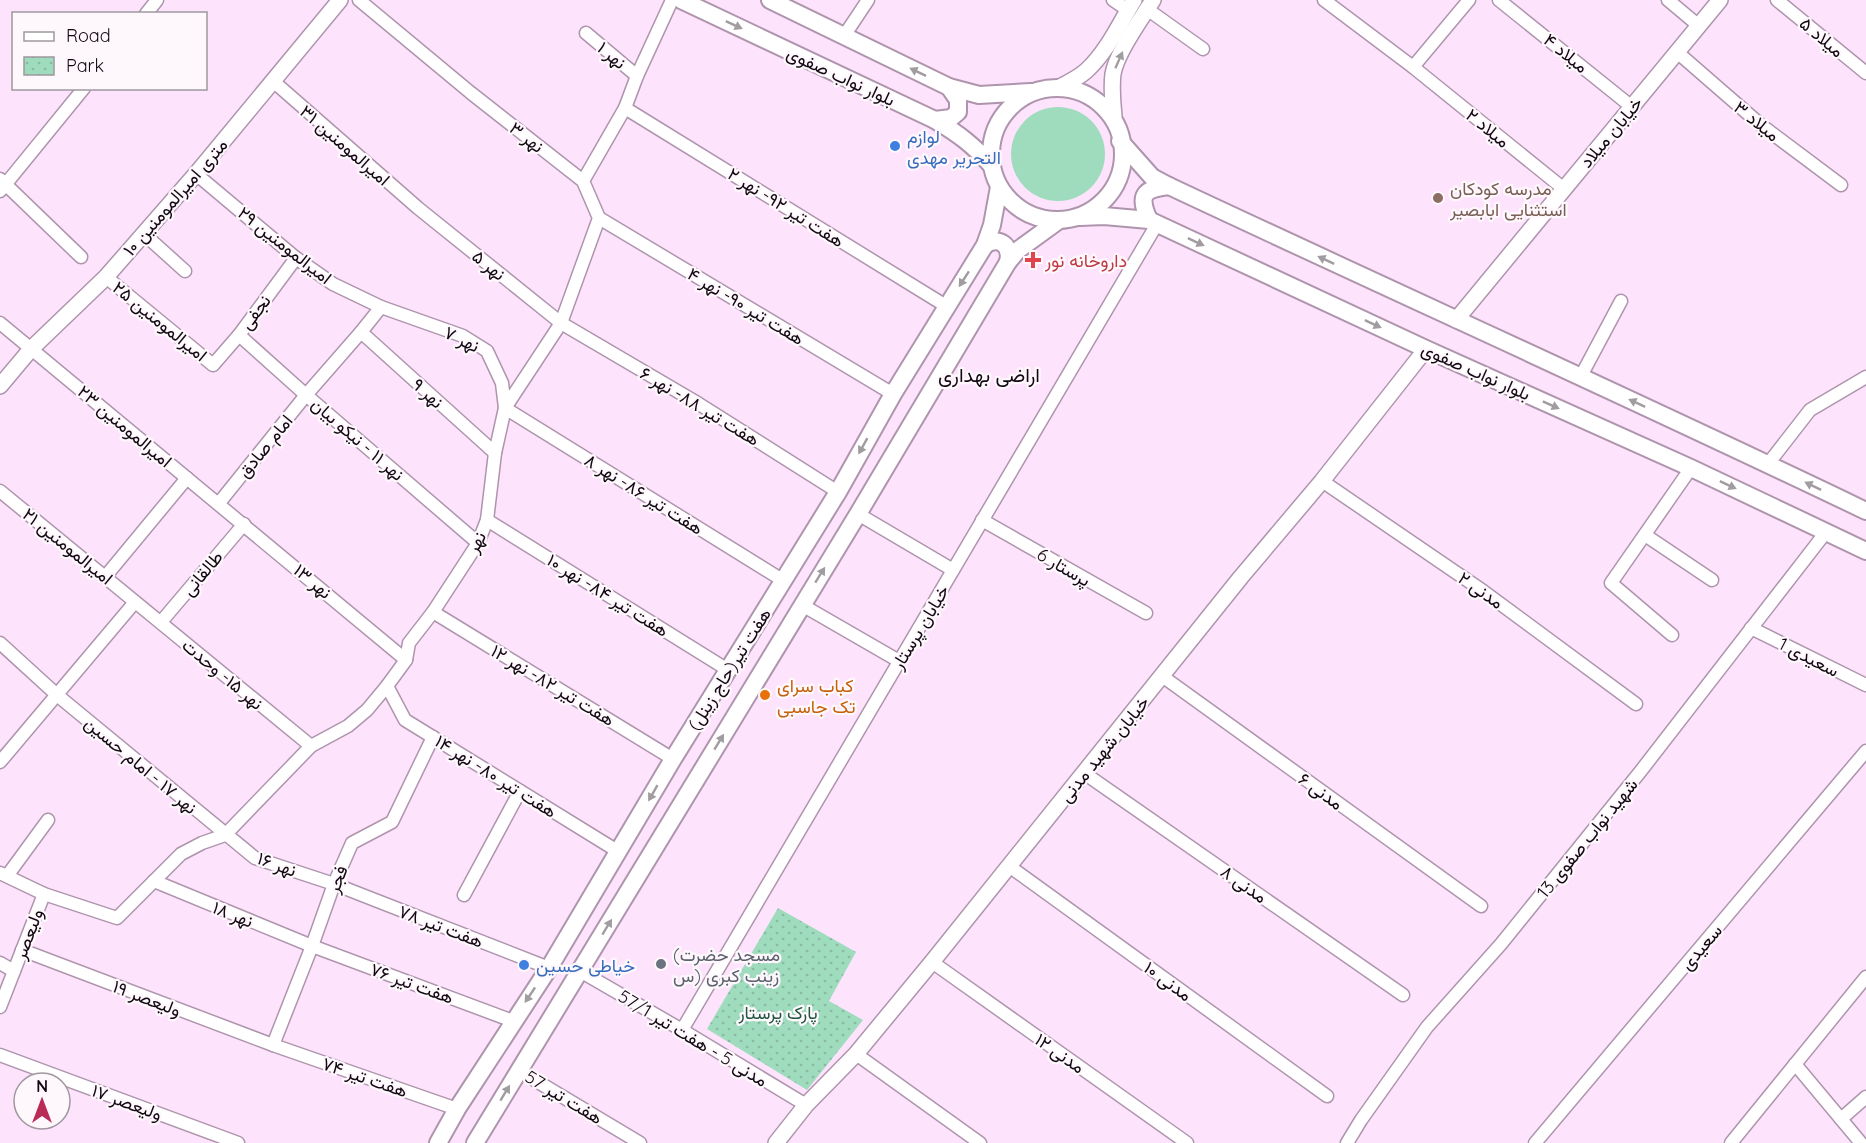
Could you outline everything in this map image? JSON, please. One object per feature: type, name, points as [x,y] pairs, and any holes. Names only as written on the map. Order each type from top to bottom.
[{"type":"main road","name":"بلوار نواب صفوی","points":[[681,0],[934,120],[959,134],[974,146],[992,166]]},
{"type":"main road","name":"بلوار نواب صفوی","points":[[770,0],[949,87],[979,95],[1035,91]]},
{"type":"main road","points":[[934,120],[951,118],[958,112],[958,100],[949,87]]},
{"type":"main road","points":[[1058,88],[1079,91],[1089,96],[1098,101],[1114,117],[1124,166],[1115,188],[1100,205],[1080,217],[1058,221],[1035,217],[1014,205],[999,187],[992,166],[992,143],[1000,121],[1015,103],[1035,91],[1058,88]]},
{"type":"main road","points":[[1120,141],[1152,177],[1169,186],[1581,376],[1866,512]]},
{"type":"main road","points":[[1153,222],[1143,207],[1145,196],[1152,188],[1169,186]]},
{"type":"main road","name":"هفت تیر(حاج زینل)","points":[[438,1143],[457,1109],[549,968],[673,759],[784,581],[892,394],[985,245],[992,225],[999,187]]},
{"type":"main road","name":"بلوار نواب صفوی","points":[[1080,217],[1112,217],[1153,222],[1866,550]]},
{"type":"main road","name":"هفت تیر(حاج زینل)","points":[[475,1143],[858,514],[1008,262],[1018,250],[1058,221]]},
{"type":"main road","points":[[985,245],[997,240],[1004,243],[1010,255],[1008,262]]},
{"type":"street","points":[[148,12],[157,0]]},
{"type":"street","name":"۱۰ متری امیرالمومنین","points":[[0,386],[31,349],[106,277],[144,234],[340,0]]},
{"type":"street","name":"نهر ۳","points":[[359,0],[471,93],[583,181]]},
{"type":"street","points":[[599,218],[583,181],[625,108],[672,0]]},
{"type":"street","points":[[844,36],[868,0]]},
{"type":"street","points":[[1058,88],[1087,70],[1104,50],[1131,5],[1113,0]]},
{"type":"street","name":"میلاد ۲","points":[[1324,0],[1413,67],[1564,189]]},
{"type":"street","points":[[1413,67],[1469,0]]},
{"type":"street","name":"میلاد ۴","points":[[1499,0],[1632,107]]},
{"type":"street","points":[[1668,0],[1699,26]]},
{"type":"street","name":"میلاد ۵","points":[[1778,0],[1866,73]]},
{"type":"street","name":"خیابان میلاد","points":[[1456,320],[1699,26],[1716,2]]},
{"type":"street","points":[[1114,117],[1113,72],[1150,5],[1203,49]]},
{"type":"street","name":"نهر ۱","points":[[586,33],[637,76]]},
{"type":"street","name":"میلاد ۳","points":[[1677,52],[1761,125],[1841,185]]},
{"type":"street","name":"امیرالمومنین ۳۱","points":[[273,81],[418,208]]},
{"type":"street","points":[[81,257],[2,185],[82,90]]},
{"type":"street","name":"هفت تیر ۹۲- نهر ۲","points":[[625,108],[946,306]]},
{"type":"street","name":"امیرالمومنین ۲۹","points":[[196,174],[296,258],[333,284],[381,307]]},
{"type":"street","name":"نهر ۵","points":[[418,208],[561,323]]},
{"type":"street","name":"نهر","points":[[225,835],[311,746],[348,726],[367,710],[406,660],[409,643],[433,612],[478,543],[487,520],[495,453],[505,408],[561,323],[599,218]]},
{"type":"street","name":"هفت تیر ۹۰- نهر ۴","points":[[599,218],[892,394]]},
{"type":"street","name":"خیابان پرستار","points":[[682,1030],[953,570],[1153,222]]},
{"type":"street","points":[[144,234],[185,272]]},
{"type":"street","name":"نجفی","points":[[213,365],[296,258]]},
{"type":"street","name":"امیرالمومنین ۲۵","points":[[106,277],[213,365]]},
{"type":"street","points":[[1581,376],[1621,301]]},
{"type":"street","name":"امام صادق","points":[[219,503],[381,307]]},
{"type":"street","name":"نهر ۷","points":[[381,307],[463,336],[487,351],[502,383],[505,408]]},
{"type":"street","name":"امیرالمومنین ۲۳","points":[[0,322],[219,503]]},
{"type":"street","name":"هفت تیر ۸۸- نهر ۶","points":[[561,323],[699,404],[837,492]]},
{"type":"street","name":"نهر ۹","points":[[360,332],[495,453]]},
{"type":"street","name":"نهر ۱۱ - نیکو بیان","points":[[238,335],[478,543]]},
{"type":"street","name":"خیابان شهید مدنی","points":[[776,1143],[806,1105],[856,1054],[933,962],[1241,577],[1322,482],[1426,349]]},
{"type":"street","points":[[1768,464],[1810,410],[1866,377]]},
{"type":"street","name":"هفت تیر ۸۶- نهر ۸","points":[[505,408],[784,581]]},
{"type":"street","points":[[1672,635],[1611,584],[1691,468]]},
{"type":"street","points":[[105,577],[187,478]]},
{"type":"street","name":"مدنی ۲","points":[[1322,482],[1483,591],[1636,704]]},
{"type":"street","name":"امیرالمومنین ۲۱","points":[[0,491],[135,602]]},
{"type":"street","name":"نهر ۱۳","points":[[219,503],[406,660]]},
{"type":"street","points":[[858,514],[953,570]]},
{"type":"street","name":"هفت تیر ۸۴- نهر ۱۰","points":[[487,520],[728,670]]},
{"type":"street","name":"پرستار 6","points":[[982,520],[1146,613]]},
{"type":"street","name":"طالقانی","points":[[161,622],[244,524]]},
{"type":"street","name":"شهید نواب صفوی 13","points":[[1347,1143],[1427,1027],[1501,944],[1647,763],[1826,532]]},
{"type":"street","points":[[1645,535],[1712,580]]},
{"type":"street","points":[[0,762],[135,602]]},
{"type":"street","name":"نهر ۱۵- وحدت","points":[[135,602],[311,746]]},
{"type":"street","points":[[802,604],[899,661]]},
{"type":"street","name":"هفت تیر ۸۲- نهر ۱۲","points":[[433,612],[673,759]]},
{"type":"street","name":"سعیدی 1","points":[[1751,628],[1866,686]]},
{"type":"street","name":"نهر ۱۷ - امام حسین","points":[[0,643],[57,695],[225,835]]},
{"type":"street","name":"مدنی ۶","points":[[1162,676],[1481,906]]},
{"type":"street","name":"هفت تیر ۸۰- نهر ۱۴","points":[[387,686],[405,720],[619,852]]},
{"type":"street","name":"فجر","points":[[273,1045],[334,884],[352,843],[392,822],[433,737]]},
{"type":"street","name":"سعیدی","points":[[1535,1143],[1866,751]]},
{"type":"street","name":"مدنی ۸","points":[[1084,773],[1403,995]]},
{"type":"street","points":[[464,895],[520,791]]},
{"type":"street","points":[[48,820],[3,875],[44,894],[117,918],[181,854],[225,835]]},
{"type":"street","name":"نهر ۱۶","points":[[225,835],[255,858],[334,884]]},
{"type":"street","name":"مدنی ۱۰","points":[[1009,866],[1327,1096]]},
{"type":"street","name":"نهر ۱۸","points":[[154,881],[312,946]]},
{"type":"street","name":"هفت تیر ۷۸","points":[[334,884],[549,968]]},
{"type":"street","name":"ولیعصر","points":[[0,1007],[44,894]]},
{"type":"street","name":"هفت تیر ۷۶","points":[[312,946],[513,1021]]},
{"type":"street","name":"ولیعصر ۱۹","points":[[22,950],[273,1045]]},
{"type":"street","name":"مدنی ۱۲","points":[[933,962],[1187,1143]]},
{"type":"street","points":[[0,963],[14,971]]},
{"type":"street","name":"مدنی 5 - هفت تیر 57/1","points":[[580,971],[806,1105]]},
{"type":"street","points":[[1731,1143],[1866,977]]},
{"type":"street","name":"هفت تیر ۷۴","points":[[273,1045],[457,1109]]},
{"type":"street","points":[[856,1054],[980,1143]]},
{"type":"street","name":"ولیعصر ۱۷","points":[[0,1055],[238,1143]]},
{"type":"street","points":[[1795,1064],[1841,1119],[1855,1141]]},
{"type":"street","name":"هفت تیر 57","points":[[518,1070],[640,1143]]},
{"type":"street","points":[[1841,1119],[1866,1097]]},
{"type":"green space","points":[[1058,107],[1076,111],[1091,121],[1101,136],[1105,154],[1101,172],[1091,187],[1076,197],[1058,201],[1040,197],[1025,187],[1015,172],[1011,154],[1015,136],[1025,121],[1040,111]]},
{"type":"green space","name":"پارک پرستار","points":[[778,908],[856,952],[829,1001],[863,1020],[807,1090],[707,1029]]},
{"type":"place","name":"لوازم التحریر مهدی","points":[[895,146]]},
{"type":"place","name":"مدرسه کودکان استثنایی ابابصیر","points":[[1438,198]]},
{"type":"place","name":"داروخانه نور","points":[[1033,260]]},
{"type":"place","name":"کباب سرای تک جاسبی","points":[[765,695]]},
{"type":"place","name":"(مسجد حضرت زینب کبری (س","points":[[661,964]]},
{"type":"place","name":"خیاطی حسین","points":[[524,965]]},
{"type":"district","name":"اراضی بهداری","points":[[989,374]]}]
